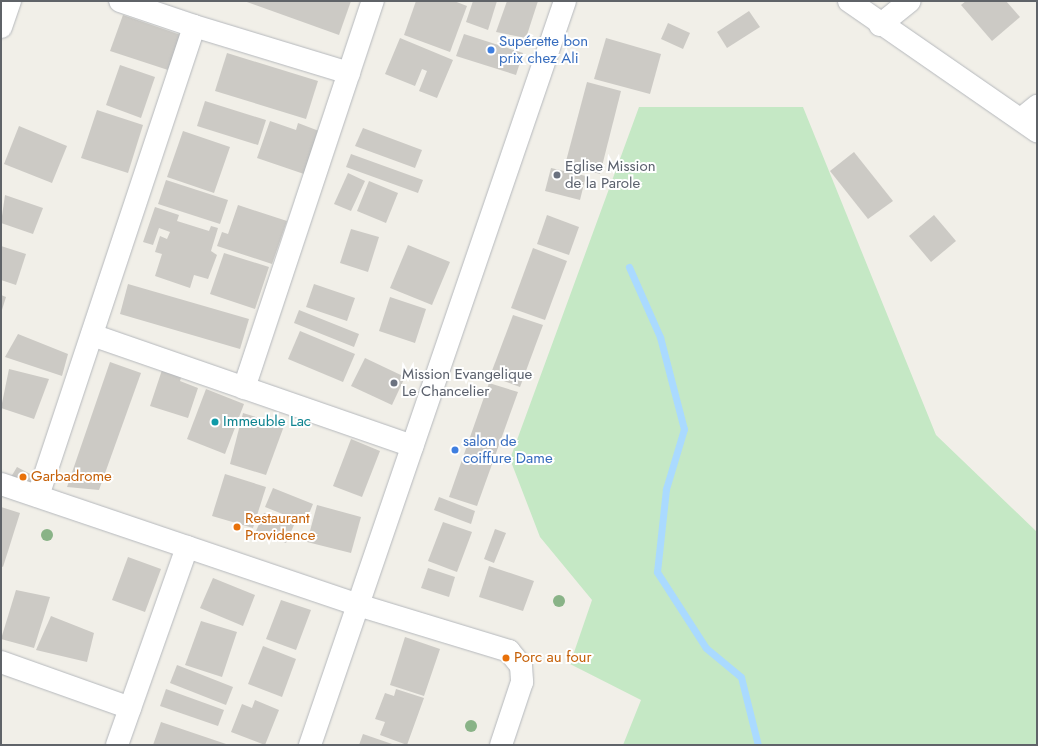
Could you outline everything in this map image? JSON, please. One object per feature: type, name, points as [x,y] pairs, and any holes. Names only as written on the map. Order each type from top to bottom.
[{"type":"street","points":[[1,27],[10,1]]},
{"type":"street","points":[[120,1],[194,26],[349,73]]},
{"type":"street","points":[[244,388],[373,1]]},
{"type":"street","points":[[310,745],[565,1]]},
{"type":"street","points":[[849,1],[880,25],[1032,119]]},
{"type":"street","points":[[880,25],[910,1]]},
{"type":"street","points":[[38,496],[194,26]]},
{"type":"street","points":[[92,336],[412,446]]},
{"type":"street","points":[[1,484],[358,605],[509,651],[521,666],[522,682],[501,745]]},
{"type":"street","points":[[117,745],[187,547]]},
{"type":"street","points":[[1,662],[130,708]]},
{"type":"green space","points":[[639,107],[803,107],[936,435],[1037,532],[1037,745],[623,745],[641,700],[570,664],[592,600],[540,537],[510,459]]},
{"type":"building","points":[[244,1],[351,1],[339,35]]},
{"type":"building","points":[[416,1],[454,1],[467,6],[450,52],[404,35]]},
{"type":"building","points":[[473,1],[497,1],[488,30],[466,22]]},
{"type":"building","points":[[507,1],[538,1],[526,38],[496,32]]},
{"type":"building","points":[[966,1],[1006,1],[1020,17],[992,41],[961,5]]},
{"type":"building","points":[[749,11],[760,27],[727,48],[717,32]]},
{"type":"building","points":[[123,15],[181,35],[168,70],[110,51]]},
{"type":"building","points":[[668,23],[690,33],[683,49],[661,39]]},
{"type":"building","points":[[464,34],[523,53],[516,75],[456,56]]},
{"type":"building","points":[[400,38],[453,60],[437,98],[419,91],[427,71],[422,69],[415,86],[385,74]]},
{"type":"building","points":[[606,38],[661,54],[650,94],[594,79]]},
{"type":"building","points":[[227,53],[318,81],[306,119],[215,91]]},
{"type":"building","points":[[120,65],[155,77],[141,118],[106,105]]},
{"type":"building","points":[[587,82],[621,91],[600,174],[565,165]]},
{"type":"building","points":[[205,101],[266,120],[258,145],[197,126]]},
{"type":"building","points":[[97,110],[143,125],[128,173],[81,158]]},
{"type":"building","points":[[270,121],[296,130],[298,123],[319,131],[304,174],[257,158]]},
{"type":"building","points":[[19,126],[67,146],[52,183],[4,164]]},
{"type":"building","points":[[363,128],[422,150],[415,168],[355,146]]},
{"type":"building","points":[[183,131],[230,147],[214,193],[167,177]]},
{"type":"building","points":[[854,152],[893,201],[868,219],[830,171]]},
{"type":"building","points":[[351,154],[423,180],[418,193],[346,167]]},
{"type":"building","points":[[551,168],[586,176],[580,200],[545,191]]},
{"type":"building","points":[[348,173],[365,181],[351,211],[334,204]]},
{"type":"building","points":[[166,180],[228,200],[220,224],[158,204]]},
{"type":"building","points":[[369,181],[398,193],[386,223],[357,211]]},
{"type":"building","points":[[5,195],[43,208],[33,234],[1,223]]},
{"type":"building","points":[[238,205],[287,221],[272,264],[217,246],[222,232],[228,234]]},
{"type":"building","points":[[155,207],[179,215],[177,221],[209,231],[211,226],[218,228],[211,251],[217,255],[208,279],[194,275],[190,288],[155,276],[162,254],[155,252],[160,236],[167,239],[170,232],[159,228],[153,245],[143,242]]},
{"type":"building","points":[[547,215],[579,227],[569,255],[537,244]]},
{"type":"building","points":[[934,215],[956,241],[931,262],[909,236]]},
{"type":"building","points":[[351,229],[379,237],[368,272],[340,263]]},
{"type":"building","points":[[408,245],[450,262],[432,305],[390,288]]},
{"type":"building","points":[[1,246],[26,254],[16,285],[1,280]]},
{"type":"building","points":[[533,248],[567,261],[545,320],[511,308]]},
{"type":"building","points":[[224,253],[269,267],[255,309],[210,294]]},
{"type":"building","points":[[128,284],[249,319],[240,349],[120,314]]},
{"type":"building","points":[[314,284],[355,298],[347,321],[306,307]]},
{"type":"building","points":[[1,295],[6,297],[1,313]]},
{"type":"building","points":[[390,297],[426,309],[415,343],[379,331]]},
{"type":"building","points":[[299,310],[359,334],[354,347],[294,323]]},
{"type":"building","points":[[513,315],[543,325],[520,387],[490,376]]},
{"type":"building","points":[[300,331],[355,354],[343,382],[288,359]]},
{"type":"building","points":[[18,334],[68,354],[62,376],[5,357]]},
{"type":"building","points":[[365,358],[405,377],[392,405],[351,386]]},
{"type":"building","points":[[110,362],[141,373],[99,490],[67,487]]},
{"type":"building","points":[[163,367],[182,374],[180,381],[198,388],[188,418],[150,406]]},
{"type":"building","points":[[9,369],[49,379],[34,419],[1,408]]},
{"type":"building","points":[[489,383],[518,392],[477,506],[449,497]]},
{"type":"building","name":"Immeuble Lac","points":[[206,389],[244,404],[225,454],[187,439]]},
{"type":"building","points":[[243,413],[284,426],[266,475],[230,464]]},
{"type":"building","points":[[351,439],[380,451],[362,497],[333,486]]},
{"type":"building","points":[[17,467],[34,476],[28,487],[11,477]]},
{"type":"building","points":[[225,474],[266,487],[253,528],[212,516]]},
{"type":"building","points":[[273,488],[313,504],[305,523],[265,507]]},
{"type":"building","points":[[439,497],[475,511],[471,524],[434,510]]},
{"type":"building","points":[[317,505],[361,517],[351,553],[307,542]]},
{"type":"building","points":[[1,507],[20,513],[3,567],[1,566]]},
{"type":"building","points":[[264,513],[294,525],[286,543],[256,531]]},
{"type":"building","points":[[443,522],[472,532],[457,572],[428,561]]},
{"type":"building","points":[[495,529],[506,533],[494,563],[484,559]]},
{"type":"building","points":[[128,557],[161,569],[145,612],[112,600]]},
{"type":"building","points":[[489,566],[534,581],[523,611],[479,597]]},
{"type":"building","points":[[428,568],[455,577],[449,597],[421,588]]},
{"type":"building","points":[[213,578],[255,595],[243,626],[200,608]]},
{"type":"building","points":[[16,590],[50,597],[34,648],[1,639]]},
{"type":"building","points":[[281,600],[311,610],[296,650],[266,639]]},
{"type":"building","points":[[51,616],[94,633],[87,662],[36,650]]},
{"type":"building","points":[[201,621],[237,632],[222,677],[185,665]]},
{"type":"building","points":[[405,637],[440,649],[424,696],[390,685]]},
{"type":"building","points":[[263,646],[296,659],[282,697],[248,684]]},
{"type":"building","points":[[177,665],[233,687],[226,705],[170,683]]},
{"type":"building","points":[[166,689],[224,710],[218,726],[160,706]]},
{"type":"building","points":[[396,689],[424,698],[407,745],[380,735],[385,722],[375,719],[385,693],[394,696]]},
{"type":"building","points":[[255,700],[279,710],[265,745],[231,732],[242,704],[252,708]]},
{"type":"building","points":[[161,722],[229,745],[153,745]]},
{"type":"building","points":[[363,734],[395,745],[359,745]]},
{"type":"waterway","points":[[629,267],[660,337],[684,429],[666,489],[657,572],[706,648],[741,677],[758,745]]},
{"type":"place","name":"Supérette bon prix chez Ali","points":[[491,50]]},
{"type":"place","name":"Eglise Mission de la Parole","points":[[557,175]]},
{"type":"place","name":"Mission Evangelique Le Chancelier","points":[[394,383]]},
{"type":"place","name":"Immeuble Lac","points":[[215,422]]},
{"type":"place","name":"salon de coiffure Dame","points":[[455,450]]},
{"type":"place","name":"Garbadrome","points":[[23,477]]},
{"type":"place","name":"Restaurant Providence","points":[[237,527]]},
{"type":"place","name":"Porc au four","points":[[506,658]]}]
